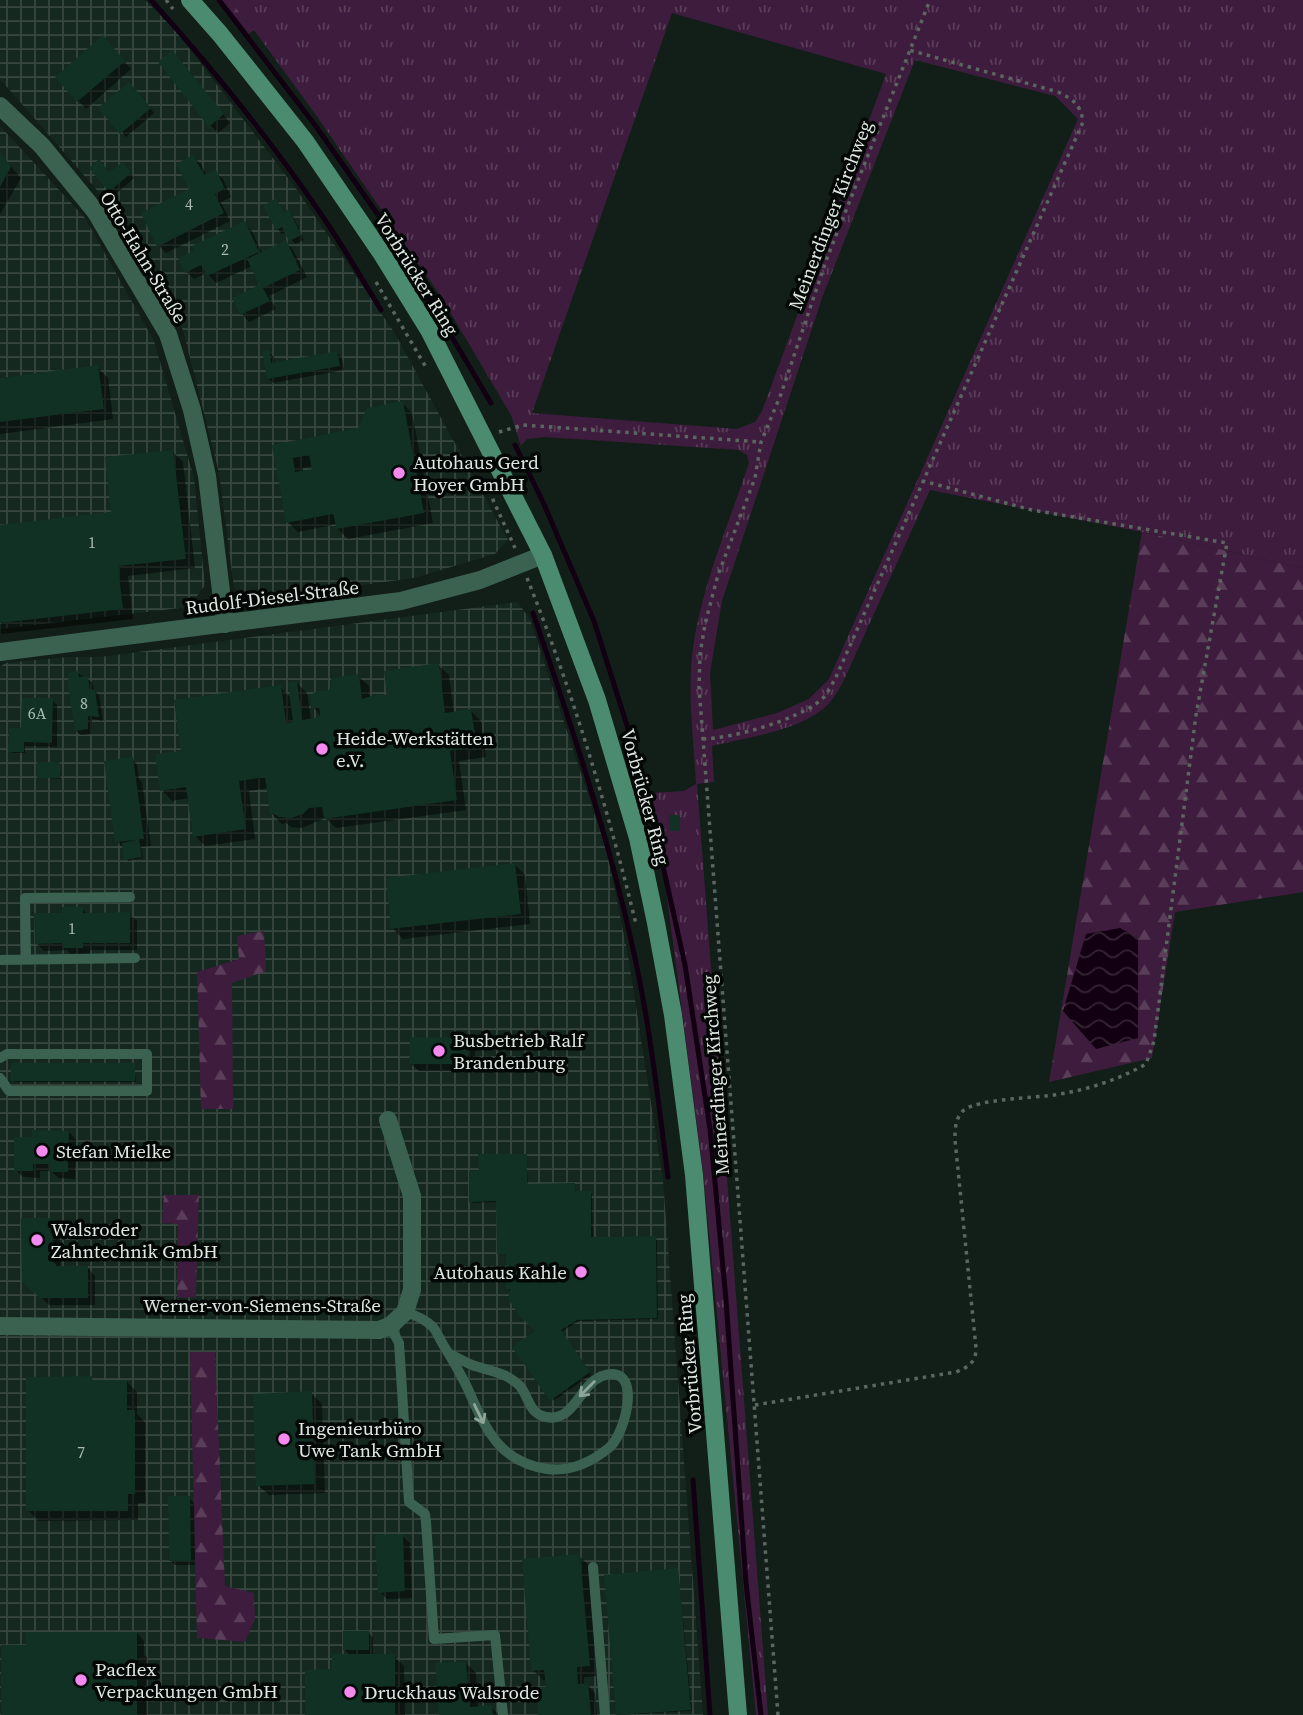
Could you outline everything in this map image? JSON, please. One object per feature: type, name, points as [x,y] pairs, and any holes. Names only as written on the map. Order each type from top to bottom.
[{"type":"main road","name":"Vorbrücker Ring","points":[[190,0],[305,141],[382,254],[429,330],[543,555],[597,700],[638,838],[673,1015],[694,1175],[738,1715]]},
{"type":"street","name":"Otto-Hahn-Straße","points":[[0,106],[42,146],[95,211],[168,334],[192,410],[207,475],[225,624]]},
{"type":"street","name":"Rudolf-Diesel-Straße","points":[[0,652],[401,601],[480,580],[543,555]]},
{"type":"street","name":"Werner-von-Siemens-Straße","points":[[0,1326],[379,1330],[390,1326],[405,1312],[412,1290],[412,1196],[388,1120]]},
{"type":"lane","points":[[26,960],[25,898],[130,897]]},
{"type":"lane","points":[[0,960],[135,958]]},
{"type":"lane","points":[[0,1058],[7,1054],[147,1054],[147,1091],[9,1091],[0,1078]]},
{"type":"lane","points":[[405,1312],[420,1317],[433,1328],[466,1385],[481,1420],[497,1444],[513,1458],[533,1467],[556,1470],[597,1458],[615,1443],[629,1401],[628,1388],[622,1378],[611,1375],[602,1377],[582,1392],[575,1405],[563,1416],[547,1418],[534,1412],[520,1386],[501,1373],[474,1366],[448,1353]]},
{"type":"lane","points":[[390,1326],[399,1343],[409,1502],[425,1514],[435,1639],[495,1635],[503,1715]]},
{"type":"lane","points":[[593,1567],[605,1715]]},
{"type":"path","points":[[166,0],[174,10]]},
{"type":"path","name":"Meinerdinger Kirchweg","points":[[778,1715],[699,687],[700,654],[718,575],[755,478],[761,442],[781,394],[827,258],[930,0]]},
{"type":"path","points":[[703,739],[720,738],[754,729],[795,714],[823,699],[836,677],[1083,122],[1082,111],[1073,100],[1058,92],[909,50]]},
{"type":"path","points":[[371,273],[429,373]]},
{"type":"path","points":[[486,439],[504,429],[523,425],[761,442]]},
{"type":"path","points":[[755,1405],[956,1372],[969,1367],[976,1357],[955,1140],[956,1121],[964,1110],[977,1104],[1057,1095],[1121,1079],[1146,1064],[1154,1041],[1196,715],[1227,543],[1032,510],[923,481]]},
{"type":"path","points":[[488,490],[514,548]]},
{"type":"path","points":[[531,588],[582,726],[616,842],[638,934]]},
{"type":"shaded area","points":[[0,0],[145,0],[176,31],[297,190],[394,332],[508,540],[495,554],[414,578],[253,600],[234,588],[219,473],[183,330],[109,204],[0,79]]},
{"type":"shaded area","points":[[0,126],[85,218],[154,341],[194,478],[205,585],[189,607],[0,629]]},
{"type":"shaded area","points":[[517,602],[530,619],[607,852],[628,955],[663,1180],[703,1715],[0,1715],[0,667],[5,663],[100,657]]},
{"type":"green space","points":[[222,0],[229,0],[254,30],[249,34]]},
{"type":"green space","points":[[229,0],[1303,0],[1303,568],[1142,532],[930,490],[843,682],[831,701],[820,711],[792,726],[712,746],[714,782],[697,784],[768,1715],[756,1715],[703,1171],[660,844],[650,793],[684,791],[696,784],[691,699],[693,645],[713,566],[749,463],[747,455],[739,450],[545,437],[527,439],[521,446],[511,415],[440,295],[254,30]],"holes":[[[672,13],[886,74],[762,411],[755,422],[737,429],[532,413]],[[915,60],[1055,96],[1078,119],[829,679],[809,699],[777,713],[713,730],[710,673],[722,601],[822,298]]]},
{"type":"green space","points":[[1142,532],[1303,568],[1303,892],[1175,912],[1152,1058],[1049,1082]]},
{"type":"green space","points":[[264,931],[266,971],[232,983],[233,1109],[201,1109],[197,972],[239,959],[237,936]]},
{"type":"green space","points":[[164,1195],[199,1195],[196,1297],[177,1298],[178,1224],[162,1223]]},
{"type":"green space","points":[[190,1352],[215,1352],[225,1586],[254,1593],[255,1619],[245,1642],[197,1638]]},
{"type":"water","points":[[1120,928],[1138,938],[1138,1038],[1096,1049],[1063,1011],[1086,934]]},
{"type":"building","points":[[103,35],[125,61],[77,102],[55,77]]},
{"type":"building","points":[[172,50],[224,114],[209,127],[158,62]]},
{"type":"building","points":[[129,82],[151,108],[120,134],[98,108]]},
{"type":"building","points":[[0,151],[11,167],[0,187]]},
{"type":"building","points":[[193,155],[204,175],[216,170],[225,189],[215,194],[224,213],[157,247],[141,213],[189,189],[176,164]]},
{"type":"building","points":[[99,159],[109,172],[123,162],[131,173],[109,192],[89,168]]},
{"type":"building","points":[[276,198],[284,212],[289,209],[301,235],[289,241],[282,227],[276,230],[263,206]]},
{"type":"building","points":[[245,221],[259,252],[207,276],[201,265],[185,273],[178,258],[194,251],[192,246]]},
{"type":"building","points":[[286,240],[300,270],[263,288],[270,301],[240,315],[232,298],[259,285],[247,259]]},
{"type":"building","points":[[270,350],[271,363],[337,351],[340,366],[267,379],[262,351]]},
{"type":"building","points":[[98,365],[104,409],[0,422],[0,378]]},
{"type":"building","points":[[403,401],[424,513],[337,529],[333,514],[286,523],[272,445],[358,428],[367,408]],"holes":[[[309,455],[312,469],[295,472],[293,458]]]},
{"type":"building","points":[[173,450],[186,559],[118,566],[123,609],[0,623],[0,525],[111,512],[105,457]]},
{"type":"building","name":"Heide-Werkstätten e.V.","points":[[439,663],[445,713],[471,709],[477,747],[450,751],[457,800],[324,819],[322,807],[309,808],[303,814],[291,818],[279,817],[270,814],[265,777],[239,781],[246,829],[193,837],[186,787],[160,791],[155,754],[181,751],[174,700],[281,685],[286,723],[293,722],[288,683],[297,681],[302,720],[320,717],[319,707],[311,708],[310,695],[319,690],[328,691],[332,685],[331,678],[359,674],[362,699],[387,695],[384,671]]},
{"type":"building","points":[[78,671],[79,677],[88,676],[90,690],[95,689],[99,717],[88,716],[88,729],[75,731],[67,680],[68,673]]},
{"type":"building","points":[[22,698],[53,698],[52,743],[24,742],[24,752],[8,752],[9,728],[21,728]]},
{"type":"building","points":[[133,757],[144,839],[139,839],[142,857],[124,860],[122,843],[136,840],[115,842],[104,761]]},
{"type":"building","points":[[37,762],[60,762],[60,778],[37,778]]},
{"type":"building","points":[[669,815],[680,815],[680,831],[670,831]]},
{"type":"building","points":[[515,863],[521,914],[391,929],[386,878]]},
{"type":"building","points":[[62,907],[83,907],[83,913],[130,912],[130,943],[83,943],[83,948],[63,948],[63,943],[35,944],[34,913],[62,913]]},
{"type":"building","name":"Busbetrieb Ralf Brandenburg","points":[[410,1037],[469,1038],[468,1064],[409,1064]]},
{"type":"building","points":[[11,1063],[135,1063],[135,1081],[11,1081]]},
{"type":"building","name":"Stefan Mielke","points":[[32,1130],[69,1131],[68,1172],[49,1172],[49,1164],[33,1164],[33,1171],[14,1171],[14,1137],[32,1137]]},
{"type":"building","name":"Autohaus Kahle","points":[[478,1154],[527,1154],[527,1184],[575,1183],[575,1191],[591,1191],[591,1237],[656,1236],[657,1318],[577,1320],[561,1330],[590,1372],[550,1401],[512,1347],[535,1331],[508,1299],[510,1289],[506,1289],[506,1254],[497,1254],[496,1201],[469,1202],[469,1171],[479,1171]]},
{"type":"building","name":"Walsroder Zahntechnik GmbH","points":[[21,1218],[53,1218],[53,1261],[57,1266],[88,1266],[88,1298],[40,1298],[22,1282]]},
{"type":"building","points":[[92,1376],[92,1380],[127,1380],[127,1410],[135,1410],[135,1494],[128,1494],[128,1511],[26,1511],[26,1377]]},
{"type":"building","name":"Ingenieurbüro Uwe Tank GmbH","points":[[312,1391],[315,1484],[256,1486],[253,1394]]},
{"type":"building","points":[[168,1496],[190,1496],[191,1561],[169,1561]]},
{"type":"building","points":[[403,1534],[405,1591],[378,1593],[375,1535]]},
{"type":"building","points":[[580,1554],[590,1666],[577,1667],[578,1684],[588,1683],[591,1715],[538,1715],[536,1687],[546,1687],[544,1670],[531,1671],[522,1559]]},
{"type":"building","points":[[678,1568],[691,1710],[616,1715],[604,1575]]},
{"type":"building","points":[[343,1631],[369,1631],[369,1650],[343,1650]]},
{"type":"building","name":"Pacflex Verpackungen GmbH","points":[[25,1632],[137,1632],[137,1715],[1,1715],[1,1645],[26,1645]]},
{"type":"building","name":"Druckhaus Walsrode","points":[[332,1654],[395,1654],[395,1715],[305,1715],[305,1670],[332,1669]]},
{"type":"building","points":[[466,1661],[470,1707],[492,1705],[493,1715],[439,1715],[435,1663]]},
{"type":"waterway","points":[[151,0],[265,136],[334,234],[381,310]]},
{"type":"waterway","points":[[219,0],[315,125],[388,229],[491,403]]},
{"type":"waterway","points":[[515,445],[543,502],[594,621],[651,812],[685,965],[710,1129],[726,1300],[746,1583],[761,1715]]},
{"type":"waterway","points":[[533,613],[586,775],[621,899],[648,1028],[668,1177]]},
{"type":"waterway","points":[[693,1480],[710,1715]]},
{"type":"place","name":"Autohaus Gerd Hoyer GmbH","points":[[399,473]]},
{"type":"place","name":"Heide-Werkstätten e.V.","points":[[322,749]]},
{"type":"place","name":"Busbetrieb Ralf Brandenburg","points":[[439,1051]]},
{"type":"place","name":"Stefan Mielke","points":[[42,1151]]},
{"type":"place","name":"Walsroder Zahntechnik GmbH","points":[[37,1240]]},
{"type":"place","name":"Autohaus Kahle","points":[[581,1272]]},
{"type":"place","name":"Ingenieurbüro Uwe Tank GmbH","points":[[284,1439]]},
{"type":"place","name":"Pacflex Verpackungen GmbH","points":[[81,1680]]},
{"type":"place","name":"Druckhaus Walsrode","points":[[350,1692]]}]
